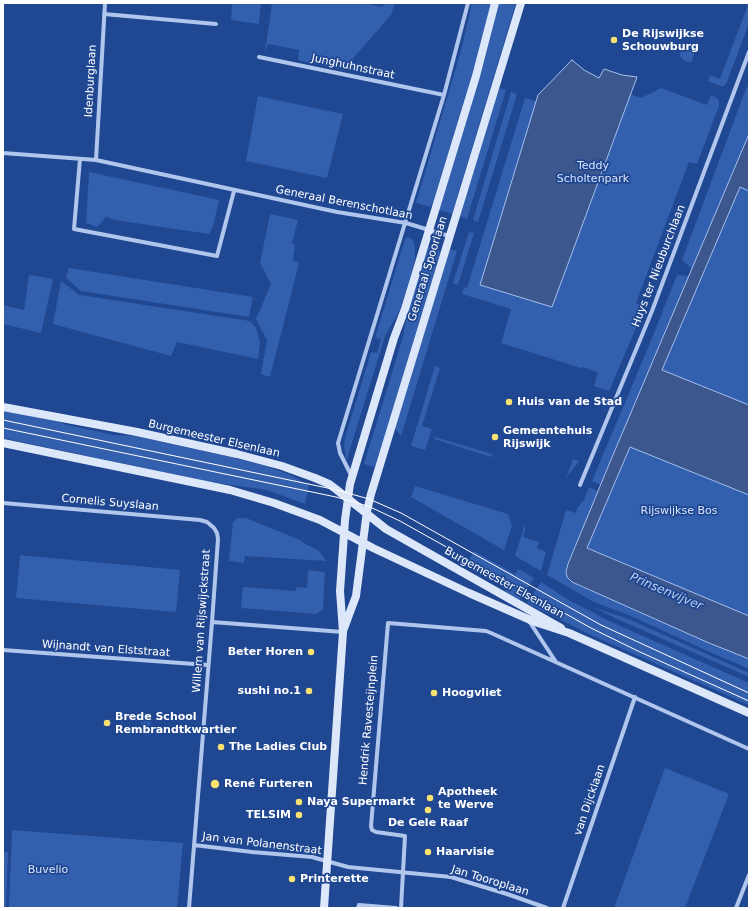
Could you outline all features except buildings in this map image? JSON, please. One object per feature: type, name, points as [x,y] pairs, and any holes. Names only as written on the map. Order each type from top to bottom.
[{"type":"main road","name":"Generaal Spoorlaan","points":[[344,533],[352,475],[394,338],[405,309],[476,76],[495,3]]},
{"type":"main road","name":"Generaal Spoorlaan","points":[[363,543],[366,514],[371,491],[520,3]]},
{"type":"main road","name":"Burgemeester Elsenlaan","points":[[3,407],[137,432],[251,457],[296,471],[329,484],[386,529],[542,616],[568,633]]},
{"type":"main road","name":"Burgemeester Elsenlaan","points":[[3,443],[245,493],[307,515],[430,575],[528,619],[568,633],[749,713]]},
{"type":"main road","points":[[324,908],[343,632],[340,591],[344,533]]},
{"type":"main road","points":[[343,632],[356,596],[363,543]]},
{"type":"street","name":"Idenburglaan","points":[[96,160],[105,3]]},
{"type":"street","points":[[352,475],[339,451],[338,443],[444,95],[468,3]]},
{"type":"street","points":[[104,14],[216,24]]},
{"type":"street","name":"Huys ter Nieuburchlaan","points":[[580,485],[643,334],[749,52]]},
{"type":"street","name":"Junghuhnstraat","points":[[259,57],[444,95]]},
{"type":"street","name":"Generaal Berenschotlaan","points":[[3,153],[96,160],[337,212],[406,223],[450,236]]},
{"type":"street","points":[[80,159],[74,229],[217,256],[234,191]]},
{"type":"street","name":"Cornelis Suyslaan","points":[[3,503],[200,520],[207,522],[214,528]]},
{"type":"street","name":"Willem van Rijswijckstraat","points":[[190,908],[218,539],[214,528]]},
{"type":"street","name":"Burgemeester Elsenlaan","points":[[528,619],[556,662]]},
{"type":"street","points":[[212,622],[343,632]]},
{"type":"street","name":"Hendrik Ravesteijnplein","points":[[404,872],[405,836],[376,832],[372,830],[371,826],[388,623],[486,631],[556,662]]},
{"type":"street","name":"Wijnandt van Elststraat","points":[[3,650],[208,665]]},
{"type":"street","points":[[556,662],[749,749]]},
{"type":"street","name":"van Dijcklaan","points":[[563,908],[634,698]]},
{"type":"street","name":"Jan van Polanenstraat","points":[[194,845],[312,857],[327,861]]},
{"type":"street","name":"Jan Tooroplaan","points":[[327,861],[348,867],[451,877],[547,908]]},
{"type":"street","points":[[401,908],[404,872]]},
{"type":"street","points":[[736,908],[749,874]]},
{"type":"street","points":[[358,908],[359,905],[396,908]]},
{"type":"green space","points":[[232,3],[261,3],[259,24],[231,20]]},
{"type":"green space","points":[[272,3],[362,3],[383,7],[384,3],[395,3],[391,15],[343,70],[298,60],[299,50],[268,44],[265,53]]},
{"type":"green space","points":[[472,3],[491,3],[473,71],[433,203],[430,207],[416,203],[462,47]]},
{"type":"green space","points":[[499,3],[516,3],[452,214],[439,210],[487,51]]},
{"type":"green space","points":[[743,3],[749,3],[749,23],[727,82],[724,86],[720,86],[708,81],[710,75],[720,79],[748,5]]},
{"type":"green space","points":[[684,46],[696,49],[691,63],[683,60],[680,56],[681,50]]},
{"type":"green space","name":"Teddy Scholtenpark","points":[[571,60],[584,70],[599,78],[604,69],[622,75],[637,77],[630,94],[641,98],[661,88],[707,105],[711,95],[719,101],[719,106],[697,164],[689,162],[636,303],[645,307],[609,391],[594,386],[598,372],[501,343],[511,309],[462,294],[464,287],[467,288],[525,98],[536,101],[538,95]]},
{"type":"green space","points":[[747,86],[749,87],[749,134],[692,269],[682,260]]},
{"type":"green space","points":[[499,88],[506,90],[467,219],[460,216]]},
{"type":"green space","points":[[511,92],[517,94],[478,222],[473,220]]},
{"type":"green space","points":[[258,96],[343,114],[327,178],[246,161]]},
{"type":"green space","name":"Rijswijkse Bos","points":[[749,165],[749,616],[587,548]]},
{"type":"green space","points":[[89,172],[219,200],[213,227],[209,234],[115,220],[106,217],[97,227],[86,223]]},
{"type":"green space","points":[[270,214],[298,220],[292,243],[295,245],[293,260],[299,263],[270,377],[261,374],[267,340],[256,319],[271,284],[260,263]]},
{"type":"green space","points":[[469,232],[474,233],[458,285],[453,283]]},
{"type":"green space","points":[[408,237],[413,240],[415,249],[413,268],[400,310],[385,336],[346,459],[344,446],[345,438],[371,352],[377,353],[381,339],[375,338],[405,239]]},
{"type":"green space","points":[[431,245],[436,245],[438,247],[440,252],[439,256],[374,467],[364,464],[402,340],[410,303],[428,248]]},
{"type":"green space","points":[[450,249],[457,251],[401,436],[395,428]]},
{"type":"green space","points":[[69,268],[253,297],[249,317],[81,291],[66,278]]},
{"type":"green space","points":[[29,275],[53,279],[41,333],[3,324],[3,305],[24,310]]},
{"type":"green space","points":[[677,275],[689,276],[600,485],[592,481]]},
{"type":"green space","points":[[61,281],[79,295],[250,321],[256,328],[260,343],[258,359],[177,342],[171,356],[53,324]]},
{"type":"green space","points":[[435,366],[440,368],[422,426],[432,429],[425,450],[411,446]]},
{"type":"green space","points":[[3,408],[48,418],[67,425],[114,435],[135,436],[266,466],[290,475],[309,485],[305,504],[267,490],[206,481],[3,438]]},
{"type":"green space","points":[[435,437],[492,454],[492,456],[491,457],[434,439]]},
{"type":"green space","points":[[573,459],[579,461],[566,478]]},
{"type":"green space","points":[[415,486],[508,514],[512,526],[504,550],[411,497]]},
{"type":"green space","points":[[589,487],[598,491],[568,564],[566,572],[567,577],[571,582],[749,659],[749,669],[631,616],[594,602],[547,575],[566,510],[576,513],[577,508],[584,500]]},
{"type":"green space","points":[[238,518],[246,518],[300,540],[318,550],[326,561],[245,556],[244,563],[229,561],[233,522]]},
{"type":"green space","points":[[524,527],[526,527],[523,537],[539,542],[537,548],[546,552],[541,571],[515,556]]},
{"type":"green space","points":[[474,551],[515,574],[518,569],[534,578],[520,600],[505,592],[508,585],[468,562]]},
{"type":"green space","points":[[20,555],[180,570],[176,612],[16,598]]},
{"type":"green space","points":[[308,570],[325,572],[323,609],[316,614],[241,608],[243,587],[296,591],[296,587],[307,588]]},
{"type":"green space","points":[[541,582],[567,599],[609,621],[749,683],[749,705],[589,634],[527,603]]},
{"type":"green space","points":[[593,607],[631,620],[749,673],[749,677],[617,619]]},
{"type":"green space","points":[[142,713],[151,714],[150,735],[140,734]]},
{"type":"green space","points":[[665,768],[729,794],[685,908],[614,908]]},
{"type":"green space","name":"Buvelio","points":[[12,830],[183,843],[177,908],[9,908]]},
{"type":"green space","points":[[3,852],[8,852],[6,908],[3,908]]},
{"type":"water","points":[[572,60],[584,70],[599,78],[604,69],[622,75],[637,77],[552,307],[480,285],[538,95]]},
{"type":"water","name":"Prinsenvijver","points":[[749,134],[749,191],[740,187],[662,370],[749,405],[749,495],[630,447],[587,548],[749,616],[749,659],[709,643],[572,582],[567,577],[566,572],[610,462]]},
{"type":"tram line","points":[[3,420],[337,490],[369,499],[401,513],[601,625],[749,693]]},
{"type":"tram line","points":[[3,428],[336,497],[368,506],[400,521],[591,628],[640,652],[749,701]]},
{"type":"place","name":"De Rijswijkse Schouwburg","points":[[614,40]]},
{"type":"place","name":"Huis van de Stad","points":[[509,402]]},
{"type":"place","name":"Gemeentehuis Rijswijk","points":[[495,437]]},
{"type":"place","name":"Beter Horen","points":[[311,652]]},
{"type":"place","name":"sushi no.1","points":[[309,691]]},
{"type":"place","name":"Hoogvliet","points":[[434,693]]},
{"type":"place","name":"Brede School Rembrandtkwartier","points":[[107,723]]},
{"type":"place","name":"The Ladies Club","points":[[221,747]]},
{"type":"place","name":"René Furteren","points":[[215,784]]},
{"type":"place","name":"Apotheek te Werve","points":[[430,798]]},
{"type":"place","name":"Naya Supermarkt","points":[[299,802]]},
{"type":"place","name":"De Gele Raaf","points":[[428,810]]},
{"type":"place","name":"TELSIM","points":[[299,815]]},
{"type":"place","name":"Haarvisie","points":[[428,852]]},
{"type":"place","name":"Printerette","points":[[292,879]]}]
